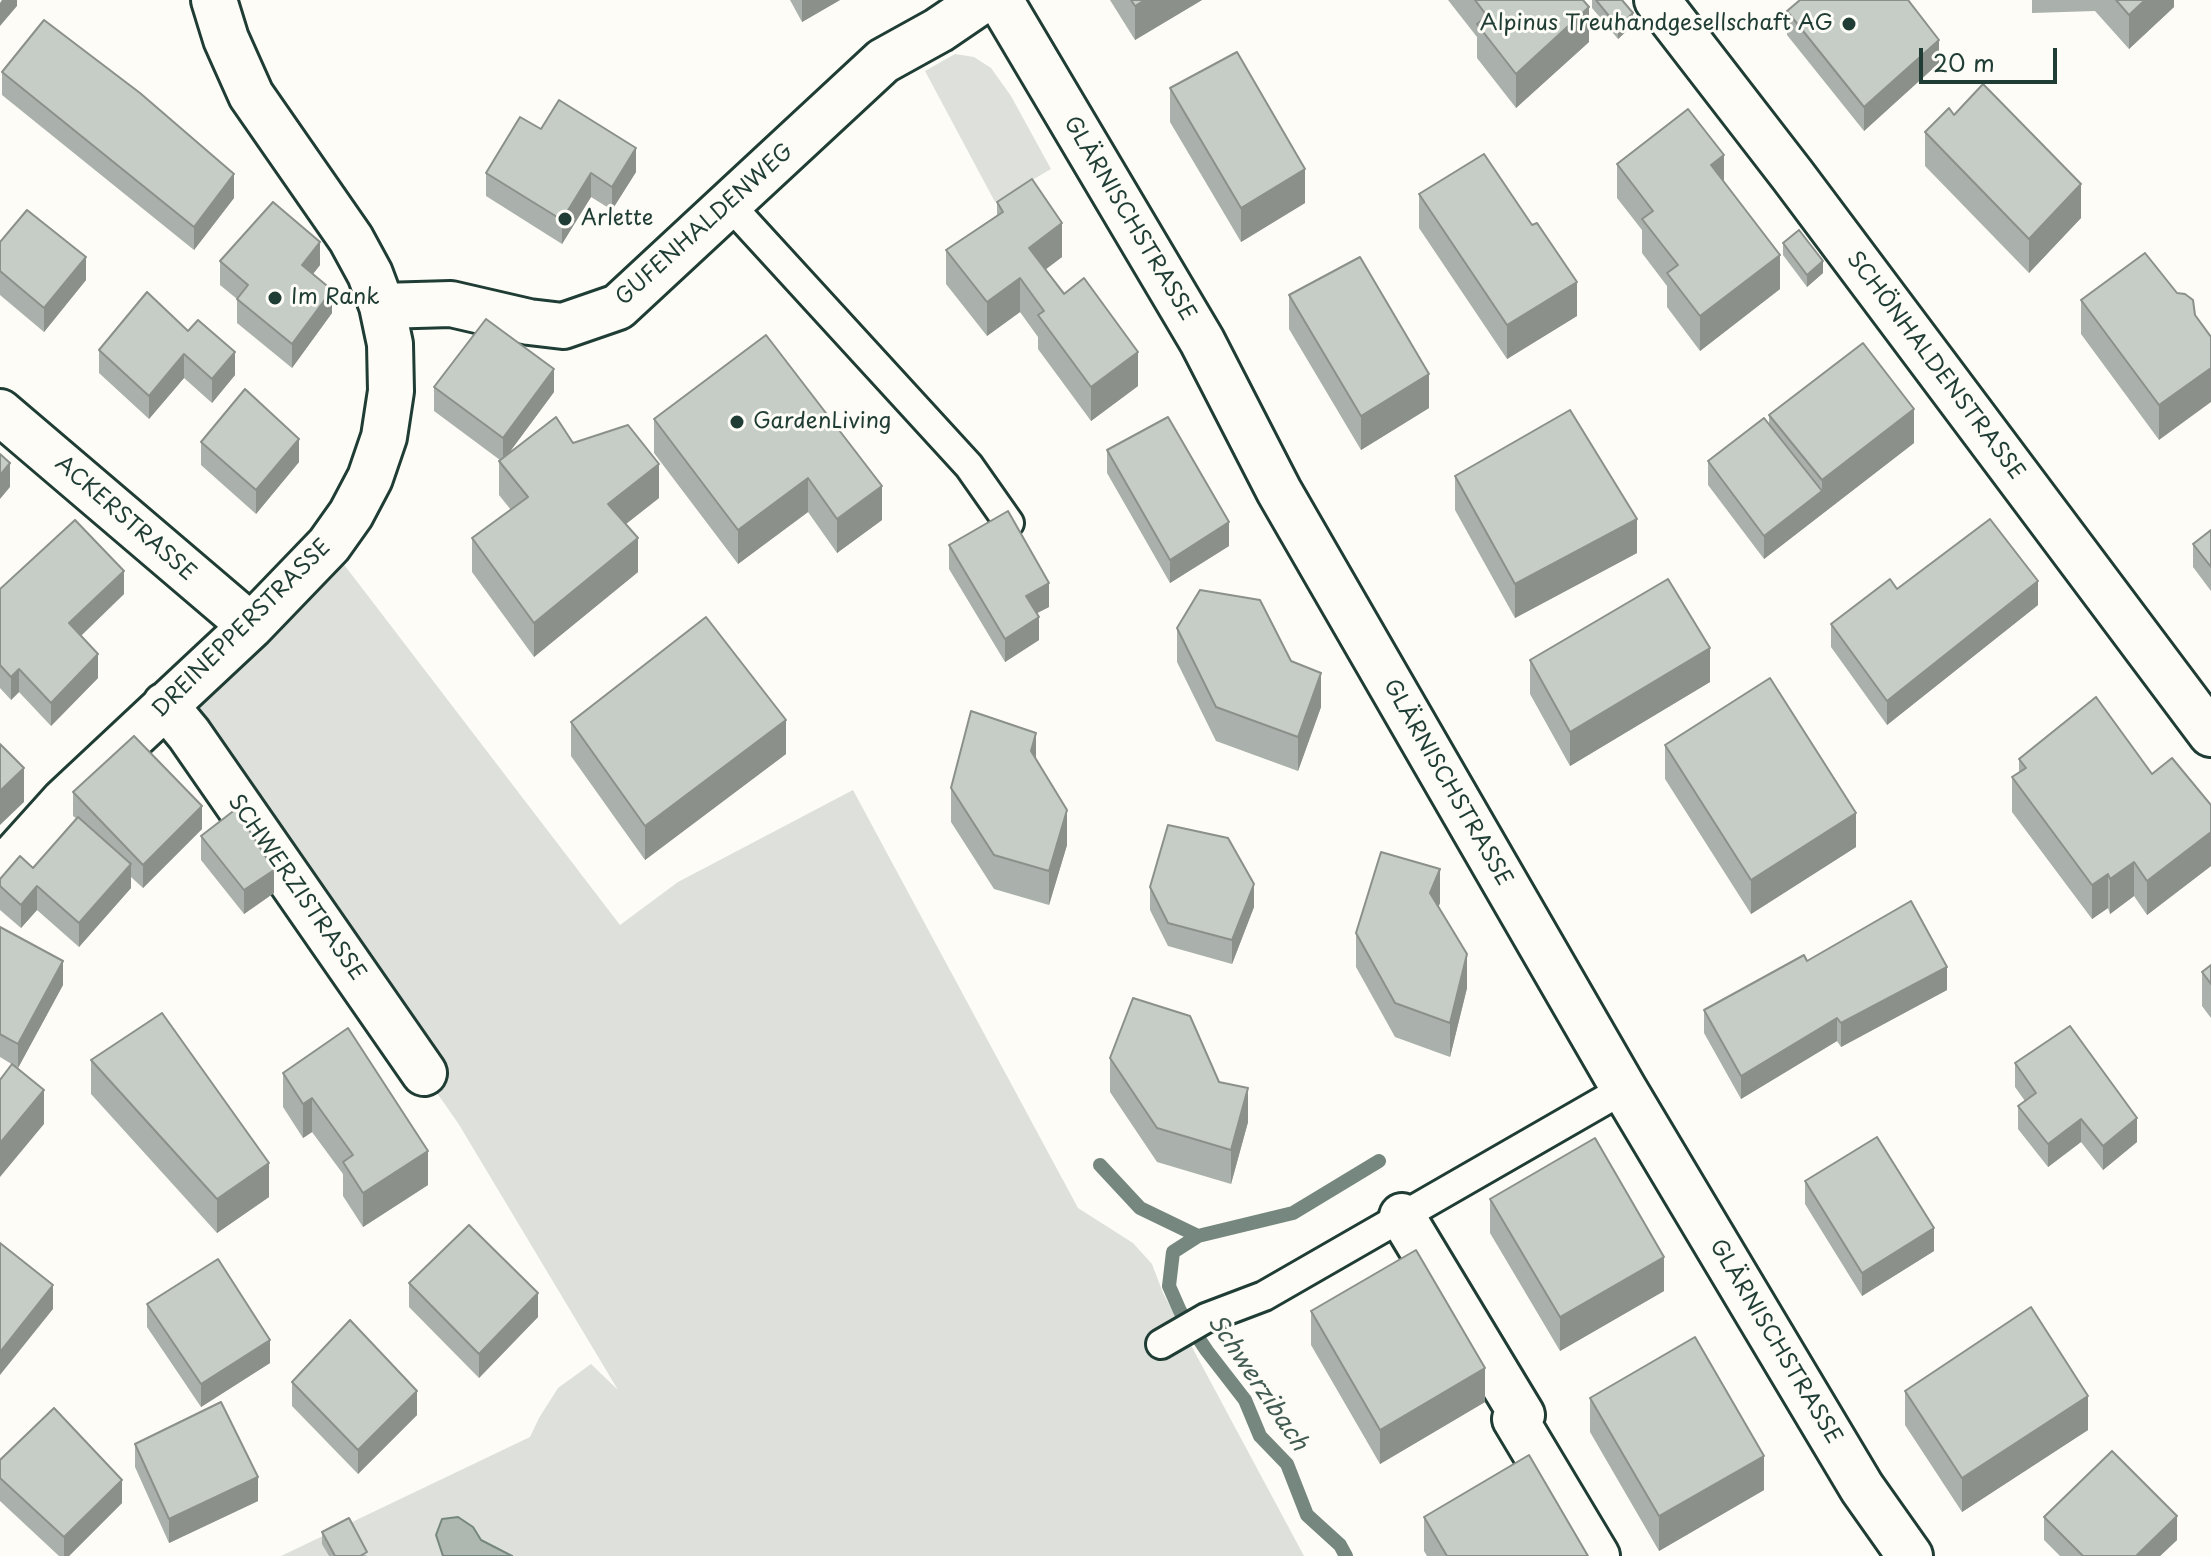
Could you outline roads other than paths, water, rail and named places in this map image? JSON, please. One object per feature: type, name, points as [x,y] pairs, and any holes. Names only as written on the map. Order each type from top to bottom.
[{"type":"street","name":"DREINEPPERSTRASSE","points":[[0,872],[64,801],[251,626],[329,545],[351,514],[370,478],[384,437],[391,391],[390,344],[382,306],[370,274],[351,239],[251,95],[226,39],[214,0]]},
{"type":"street","name":"GUFENHALDENWEG","points":[[382,306],[451,304],[529,322],[563,326],[618,307],[883,61],[939,30],[983,0]]},
{"type":"street","name":"GLÄRNISCHSTRASSE","points":[[1000,0],[1202,341],[1279,491],[1624,1089],[1862,1488],[1910,1556]]},
{"type":"street","name":"SCHÖNHALDENSTRASSE","points":[[1657,0],[1793,176],[2211,734]]},
{"type":"street","name":"ACKERSTRASSE","points":[[0,412],[251,626]]},
{"type":"street","name":"SCHWERZISTRASSE","points":[[165,705],[189,734],[424,1073]]},
{"type":"street","points":[[1402,1216],[1522,1415],[1515,1419],[1597,1556]]},
{"type":"lane","points":[[729,204],[969,466],[1009,523]]},
{"type":"lane","points":[[1161,1344],[1206,1318],[1264,1296],[1624,1089]]},
{"type":"waterway","points":[[1100,1165],[1140,1208],[1198,1236],[1293,1213],[1379,1161]]},
{"type":"waterway","name":"Schwerzibach","points":[[1198,1236],[1173,1252],[1169,1286],[1180,1311],[1245,1400],[1260,1436],[1287,1464],[1307,1515],[1340,1545],[1346,1556]]},
{"type":"place","name":"Alpinus Treuhandgesellschaft AG","points":[[1849,24]]},
{"type":"place","name":"Arlette","points":[[565,219]]},
{"type":"place","name":"Im Rank","points":[[275,298]]},
{"type":"place","name":"GardenLiving","points":[[737,422]]}]
